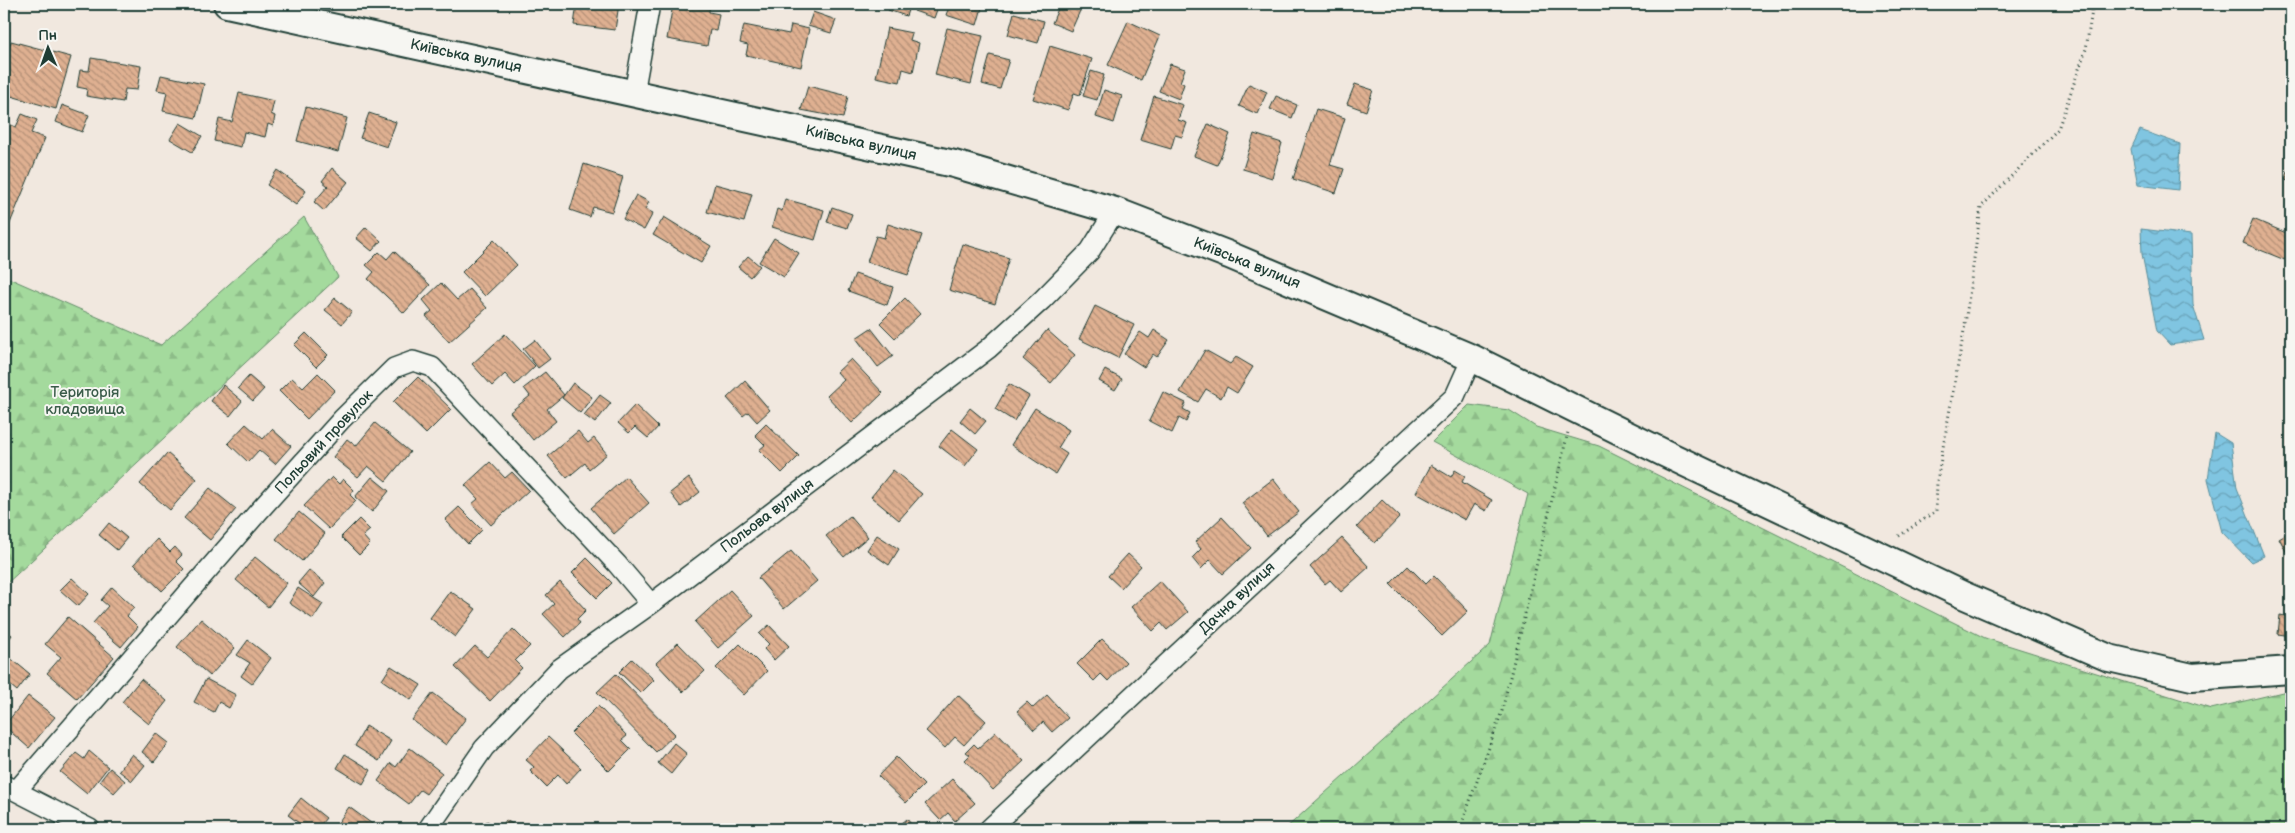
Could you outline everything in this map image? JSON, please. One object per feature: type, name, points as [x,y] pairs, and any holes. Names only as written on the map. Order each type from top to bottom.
[{"type":"street","name":"Київська вулиця","points":[[227,4],[954,164],[1115,211],[1229,255],[1472,358],[1963,595],[2109,658],[2192,676],[2289,671]]},
{"type":"street","points":[[634,93],[650,4]]},
{"type":"street","name":"Польова вулиця","points":[[428,829],[484,748],[559,669],[651,604],[988,349],[1042,300],[1090,251],[1115,211]]},
{"type":"street","name":"Дачна вулиця","points":[[989,829],[1456,396],[1472,358]]},
{"type":"street","name":"Польовий провулок","points":[[11,788],[342,419],[394,368],[412,361],[432,367],[617,564],[651,604]]},
{"type":"street","points":[[11,788],[90,829]]},
{"type":"path","points":[[1899,536],[1936,511],[1937,481],[1965,325],[1981,207],[2058,129],[2086,48],[2093,4]]},
{"type":"path","points":[[1460,829],[1502,711],[1574,408]]},
{"type":"green space","name":"Територія кладовища","points":[[304,217],[338,277],[4,586],[4,276],[161,345]]},
{"type":"green space","points":[[1469,405],[1509,410],[1536,427],[1599,446],[1985,638],[2211,709],[2291,690],[2291,829],[1285,829],[1490,645],[1528,494],[1432,442]]},
{"type":"water","points":[[2140,130],[2180,144],[2178,190],[2138,185],[2131,149]]},
{"type":"water","points":[[2141,229],[2191,235],[2193,305],[2204,340],[2170,345],[2157,331],[2142,254]]},
{"type":"water","points":[[2215,433],[2231,443],[2237,488],[2264,556],[2251,562],[2222,532],[2208,479]]},
{"type":"building","points":[[577,4],[619,4],[615,30],[574,25]]},
{"type":"building","points":[[673,4],[710,4],[709,12],[719,14],[716,31],[710,30],[707,46],[667,39]]},
{"type":"building","points":[[890,4],[910,4],[906,16],[888,10]]},
{"type":"building","points":[[917,4],[939,4],[934,18],[914,11]]},
{"type":"building","points":[[950,4],[983,4],[977,25],[946,15]]},
{"type":"building","points":[[1060,4],[1083,4],[1071,31],[1052,23]]},
{"type":"building","points":[[813,12],[836,20],[831,33],[808,26]]},
{"type":"building","points":[[1014,13],[1044,21],[1038,43],[1008,35]]},
{"type":"building","points":[[1128,21],[1160,36],[1141,80],[1108,65]]},
{"type":"building","points":[[744,25],[789,34],[791,25],[809,29],[801,67],[746,55],[748,45],[740,43]]},
{"type":"building","points":[[887,28],[912,33],[910,40],[919,43],[913,72],[903,69],[900,82],[876,77]]},
{"type":"building","points":[[947,28],[983,36],[971,84],[935,75]]},
{"type":"building","points":[[11,41],[71,57],[56,109],[4,94],[4,68]]},
{"type":"building","points":[[1050,46],[1092,59],[1080,95],[1074,93],[1068,110],[1033,99]]},
{"type":"building","points":[[990,55],[1009,60],[1000,89],[982,84]]},
{"type":"building","points":[[91,58],[141,66],[137,90],[125,89],[123,102],[86,96],[87,89],[77,87],[80,70],[89,71]]},
{"type":"building","points":[[1170,64],[1185,69],[1180,82],[1184,84],[1179,99],[1159,91]]},
{"type":"building","points":[[1091,71],[1104,75],[1097,100],[1083,96]]},
{"type":"building","points":[[161,75],[204,84],[196,118],[163,111],[167,92],[157,90]]},
{"type":"building","points":[[1249,84],[1267,92],[1257,114],[1239,106]]},
{"type":"building","points":[[1355,84],[1373,90],[1366,111],[1347,104]]},
{"type":"building","points":[[808,86],[848,96],[843,118],[801,110]]},
{"type":"building","points":[[1104,90],[1122,96],[1114,123],[1096,117]]},
{"type":"building","points":[[239,93],[274,101],[271,114],[275,116],[273,126],[268,124],[265,137],[244,132],[241,147],[214,141],[219,119],[232,122]]},
{"type":"building","points":[[1154,96],[1183,105],[1178,120],[1187,123],[1182,137],[1175,135],[1171,149],[1140,140]]},
{"type":"building","points":[[1276,96],[1297,105],[1292,118],[1270,109]]},
{"type":"building","points":[[62,105],[89,115],[82,132],[56,122]]},
{"type":"building","points":[[306,107],[347,118],[338,152],[297,141]]},
{"type":"building","points":[[1316,109],[1345,118],[1330,165],[1344,169],[1336,193],[1293,179]]},
{"type":"building","points":[[369,113],[396,122],[387,147],[360,138]]},
{"type":"building","points":[[22,114],[37,120],[31,133],[45,138],[4,238],[4,122],[16,127]]},
{"type":"building","points":[[180,123],[202,136],[192,152],[170,139]]},
{"type":"building","points":[[1208,124],[1230,134],[1217,165],[1194,156]]},
{"type":"building","points":[[1254,134],[1282,143],[1272,178],[1243,169]]},
{"type":"building","points":[[584,164],[623,177],[612,212],[593,207],[590,217],[570,210]]},
{"type":"building","points":[[2291,164],[2291,182],[2285,180]]},
{"type":"building","points":[[332,168],[348,182],[324,211],[314,202],[328,186],[322,181]]},
{"type":"building","points":[[277,170],[306,191],[296,205],[267,185]]},
{"type":"building","points":[[715,184],[752,194],[744,222],[707,212]]},
{"type":"building","points":[[636,195],[649,202],[645,209],[653,213],[644,230],[623,219]]},
{"type":"building","points":[[785,199],[824,210],[815,240],[772,227],[777,209],[782,211]]},
{"type":"building","points":[[832,207],[852,214],[847,228],[827,222]]},
{"type":"building","points":[[664,217],[711,246],[701,263],[653,235]]},
{"type":"building","points":[[2253,219],[2291,235],[2291,244],[2285,260],[2243,243]]},
{"type":"building","points":[[888,224],[922,235],[908,275],[867,262],[876,236],[884,238]]},
{"type":"building","points":[[366,227],[381,241],[372,251],[356,238]]},
{"type":"building","points":[[774,238],[799,253],[784,277],[759,262]]},
{"type":"building","points":[[494,240],[517,265],[485,296],[462,272]]},
{"type":"building","points":[[963,244],[1009,258],[995,304],[949,290]]},
{"type":"building","points":[[394,251],[430,285],[404,313],[368,279],[374,272],[366,265],[379,252],[387,259]]},
{"type":"building","points":[[748,256],[760,266],[750,277],[738,267]]},
{"type":"building","points":[[855,274],[893,287],[887,305],[848,291]]},
{"type":"building","points":[[441,283],[457,300],[470,289],[487,308],[449,342],[426,316],[432,311],[423,300]]},
{"type":"building","points":[[335,298],[352,312],[342,324],[325,310]]},
{"type":"building","points":[[905,298],[920,314],[895,338],[880,323]]},
{"type":"building","points":[[1095,306],[1134,325],[1118,358],[1079,339]]},
{"type":"building","points":[[871,328],[893,356],[878,367],[856,338]]},
{"type":"building","points":[[1047,330],[1075,355],[1051,383],[1023,359]]},
{"type":"building","points":[[1154,330],[1169,340],[1157,357],[1153,354],[1144,367],[1124,354],[1140,332],[1149,338]]},
{"type":"building","points":[[306,333],[328,355],[316,367],[294,345]]},
{"type":"building","points":[[505,334],[535,366],[515,385],[505,374],[492,386],[472,364]]},
{"type":"building","points":[[535,340],[550,359],[538,368],[523,349]]},
{"type":"building","points":[[1205,350],[1230,364],[1236,357],[1253,367],[1237,393],[1227,387],[1221,398],[1206,389],[1198,402],[1180,392]]},
{"type":"building","points":[[851,359],[883,393],[852,423],[827,396],[844,380],[837,372]]},
{"type":"building","points":[[1105,370],[1122,379],[1115,390],[1099,381]]},
{"type":"building","points":[[545,372],[564,395],[547,409],[556,421],[533,440],[510,412],[530,396],[524,388]]},
{"type":"building","points":[[318,373],[335,390],[307,419],[279,391],[292,378],[303,388]]},
{"type":"building","points":[[249,376],[264,389],[253,401],[238,388]]},
{"type":"building","points":[[418,377],[451,409],[426,434],[393,402]]},
{"type":"building","points":[[745,381],[770,410],[757,422],[748,412],[743,416],[727,398]]},
{"type":"building","points":[[573,383],[592,397],[580,413],[562,398]]},
{"type":"building","points":[[1009,384],[1029,396],[1014,421],[995,409]]},
{"type":"building","points":[[223,385],[242,401],[230,416],[211,401]]},
{"type":"building","points":[[1163,392],[1186,403],[1183,409],[1190,413],[1186,422],[1179,418],[1172,433],[1149,421]]},
{"type":"building","points":[[600,395],[611,403],[595,423],[584,415]]},
{"type":"building","points":[[635,405],[658,427],[648,438],[635,427],[629,433],[618,423]]},
{"type":"building","points":[[970,408],[986,421],[975,434],[960,421]]},
{"type":"building","points":[[1035,408],[1069,430],[1058,448],[1067,454],[1055,474],[1011,445]]},
{"type":"building","points":[[375,423],[410,452],[386,481],[368,466],[358,477],[333,457],[347,439],[356,446]]},
{"type":"building","points":[[246,424],[263,439],[272,429],[291,446],[275,464],[259,450],[248,462],[228,443]]},
{"type":"building","points":[[766,424],[799,456],[782,473],[759,450],[765,445],[755,435]]},
{"type":"building","points":[[952,429],[978,449],[965,466],[939,446]]},
{"type":"building","points":[[578,431],[588,443],[594,438],[607,454],[589,469],[585,463],[567,478],[548,456]]},
{"type":"building","points":[[167,453],[197,479],[170,510],[140,484]]},
{"type":"building","points":[[490,462],[505,478],[512,472],[529,490],[491,525],[472,504],[478,499],[465,485]]},
{"type":"building","points":[[1431,465],[1451,477],[1455,470],[1465,476],[1462,482],[1492,500],[1486,511],[1474,504],[1465,520],[1416,493]]},
{"type":"building","points":[[893,470],[922,494],[899,520],[871,497]]},
{"type":"building","points":[[332,477],[339,484],[343,479],[354,490],[350,495],[356,501],[329,529],[304,506]]},
{"type":"building","points":[[372,477],[389,491],[372,512],[355,497]]},
{"type":"building","points":[[626,477],[649,503],[614,534],[591,508]]},
{"type":"building","points":[[689,478],[700,492],[681,507],[670,493]]},
{"type":"building","points":[[1273,479],[1299,512],[1267,536],[1242,503]]},
{"type":"building","points":[[210,488],[236,509],[210,540],[184,518]]},
{"type":"building","points":[[1382,500],[1400,517],[1375,543],[1357,527]]},
{"type":"building","points":[[459,507],[482,530],[468,544],[445,520]]},
{"type":"building","points":[[299,512],[325,534],[302,561],[276,539]]},
{"type":"building","points":[[850,516],[868,537],[844,557],[826,536]]},
{"type":"building","points":[[1222,517],[1251,548],[1223,574],[1210,560],[1201,569],[1192,558],[1201,549],[1195,542]]},
{"type":"building","points":[[359,519],[370,530],[363,536],[370,544],[359,555],[341,537]]},
{"type":"building","points":[[109,523],[127,538],[117,550],[99,535]]},
{"type":"building","points":[[2291,531],[2291,561],[2279,538]]},
{"type":"building","points":[[877,535],[899,549],[889,565],[867,550]]},
{"type":"building","points":[[1342,538],[1369,567],[1341,592],[1330,580],[1325,584],[1310,567]]},
{"type":"building","points":[[157,539],[170,552],[175,547],[182,555],[176,561],[184,569],[162,591],[134,564]]},
{"type":"building","points":[[791,551],[817,581],[784,609],[758,578]]},
{"type":"building","points":[[1128,554],[1141,566],[1121,588],[1108,576]]},
{"type":"building","points":[[255,557],[287,583],[268,607],[236,580]]},
{"type":"building","points":[[587,558],[612,583],[597,598],[572,573]]},
{"type":"building","points":[[1408,566],[1426,584],[1434,576],[1468,611],[1442,636],[1390,584]]},
{"type":"building","points":[[309,570],[325,583],[314,597],[298,583]]},
{"type":"building","points":[[72,578],[89,594],[78,606],[60,590]]},
{"type":"building","points":[[1160,581],[1188,612],[1167,630],[1161,623],[1153,631],[1131,607]]},
{"type":"building","points":[[560,582],[586,610],[577,619],[580,623],[565,637],[543,614],[554,604],[546,595]]},
{"type":"building","points":[[112,587],[134,607],[127,616],[138,627],[121,647],[93,623],[108,606],[101,600]]},
{"type":"building","points":[[298,588],[323,604],[313,619],[289,603]]},
{"type":"building","points":[[730,590],[754,616],[718,648],[695,622]]},
{"type":"building","points":[[450,591],[476,609],[455,637],[430,618]]},
{"type":"building","points":[[2280,615],[2291,617],[2291,636],[2278,634]]},
{"type":"building","points":[[68,617],[114,657],[77,699],[47,673],[61,657],[45,644]]},
{"type":"building","points":[[201,619],[235,648],[210,676],[177,647]]},
{"type":"building","points":[[769,625],[789,646],[774,660],[764,649],[769,644],[759,634]]},
{"type":"building","points":[[4,629],[12,635],[4,646]]},
{"type":"building","points":[[513,629],[530,646],[515,661],[522,668],[490,701],[455,667],[475,646],[487,657]]},
{"type":"building","points":[[1102,639],[1126,662],[1108,681],[1101,674],[1094,681],[1077,664]]},
{"type":"building","points":[[248,640],[271,658],[252,684],[241,676],[250,663],[237,655]]},
{"type":"building","points":[[678,643],[705,671],[683,692],[656,663]]},
{"type":"building","points":[[740,644],[767,671],[744,695],[716,668]]},
{"type":"building","points":[[4,653],[30,674],[17,691],[4,680]]},
{"type":"building","points":[[632,659],[654,680],[641,693],[619,672]]},
{"type":"building","points":[[391,666],[421,685],[411,700],[382,680]]},
{"type":"building","points":[[616,674],[675,734],[656,752],[597,692]]},
{"type":"building","points":[[141,679],[167,701],[149,724],[122,702]]},
{"type":"building","points":[[206,679],[236,695],[229,708],[219,702],[214,712],[194,702]]},
{"type":"building","points":[[433,693],[466,718],[446,745],[412,720]]},
{"type":"building","points":[[958,695],[986,721],[964,745],[955,737],[945,748],[926,731]]},
{"type":"building","points":[[1047,695],[1068,718],[1052,732],[1043,722],[1034,730],[1017,711],[1027,702],[1033,708]]},
{"type":"building","points":[[28,696],[55,717],[29,748],[4,726]]},
{"type":"building","points":[[598,706],[627,736],[622,740],[631,749],[609,771],[571,733]]},
{"type":"building","points":[[366,726],[391,741],[379,761],[355,746]]},
{"type":"building","points":[[996,732],[1024,761],[993,790],[965,760],[970,755],[966,752],[974,744],[978,748]]},
{"type":"building","points":[[156,733],[169,743],[154,762],[142,752]]},
{"type":"building","points":[[548,737],[581,768],[566,784],[558,775],[546,787],[530,771],[534,767],[526,760]]},
{"type":"building","points":[[674,743],[687,754],[671,774],[658,763]]},
{"type":"building","points":[[410,748],[442,773],[426,794],[420,790],[409,804],[378,781],[391,763],[396,767]]},
{"type":"building","points":[[89,751],[108,767],[87,794],[60,772],[76,753],[84,759]]},
{"type":"building","points":[[132,754],[145,765],[132,781],[119,771]]},
{"type":"building","points":[[345,754],[371,770],[363,784],[337,768]]},
{"type":"building","points":[[896,757],[924,785],[906,803],[878,776]]},
{"type":"building","points":[[110,768],[125,781],[114,793],[100,781]]},
{"type":"building","points":[[952,779],[975,803],[955,821],[948,813],[940,820],[925,804]]},
{"type":"building","points":[[301,798],[326,818],[317,829],[307,829],[288,815]]},
{"type":"building","points":[[349,807],[379,829],[338,829],[335,827]]},
{"type":"building","points":[[907,819],[915,829],[895,829]]},
{"type":"building","points":[[506,820],[520,829],[500,829]]},
{"type":"building","points":[[487,821],[499,829],[481,829]]}]
